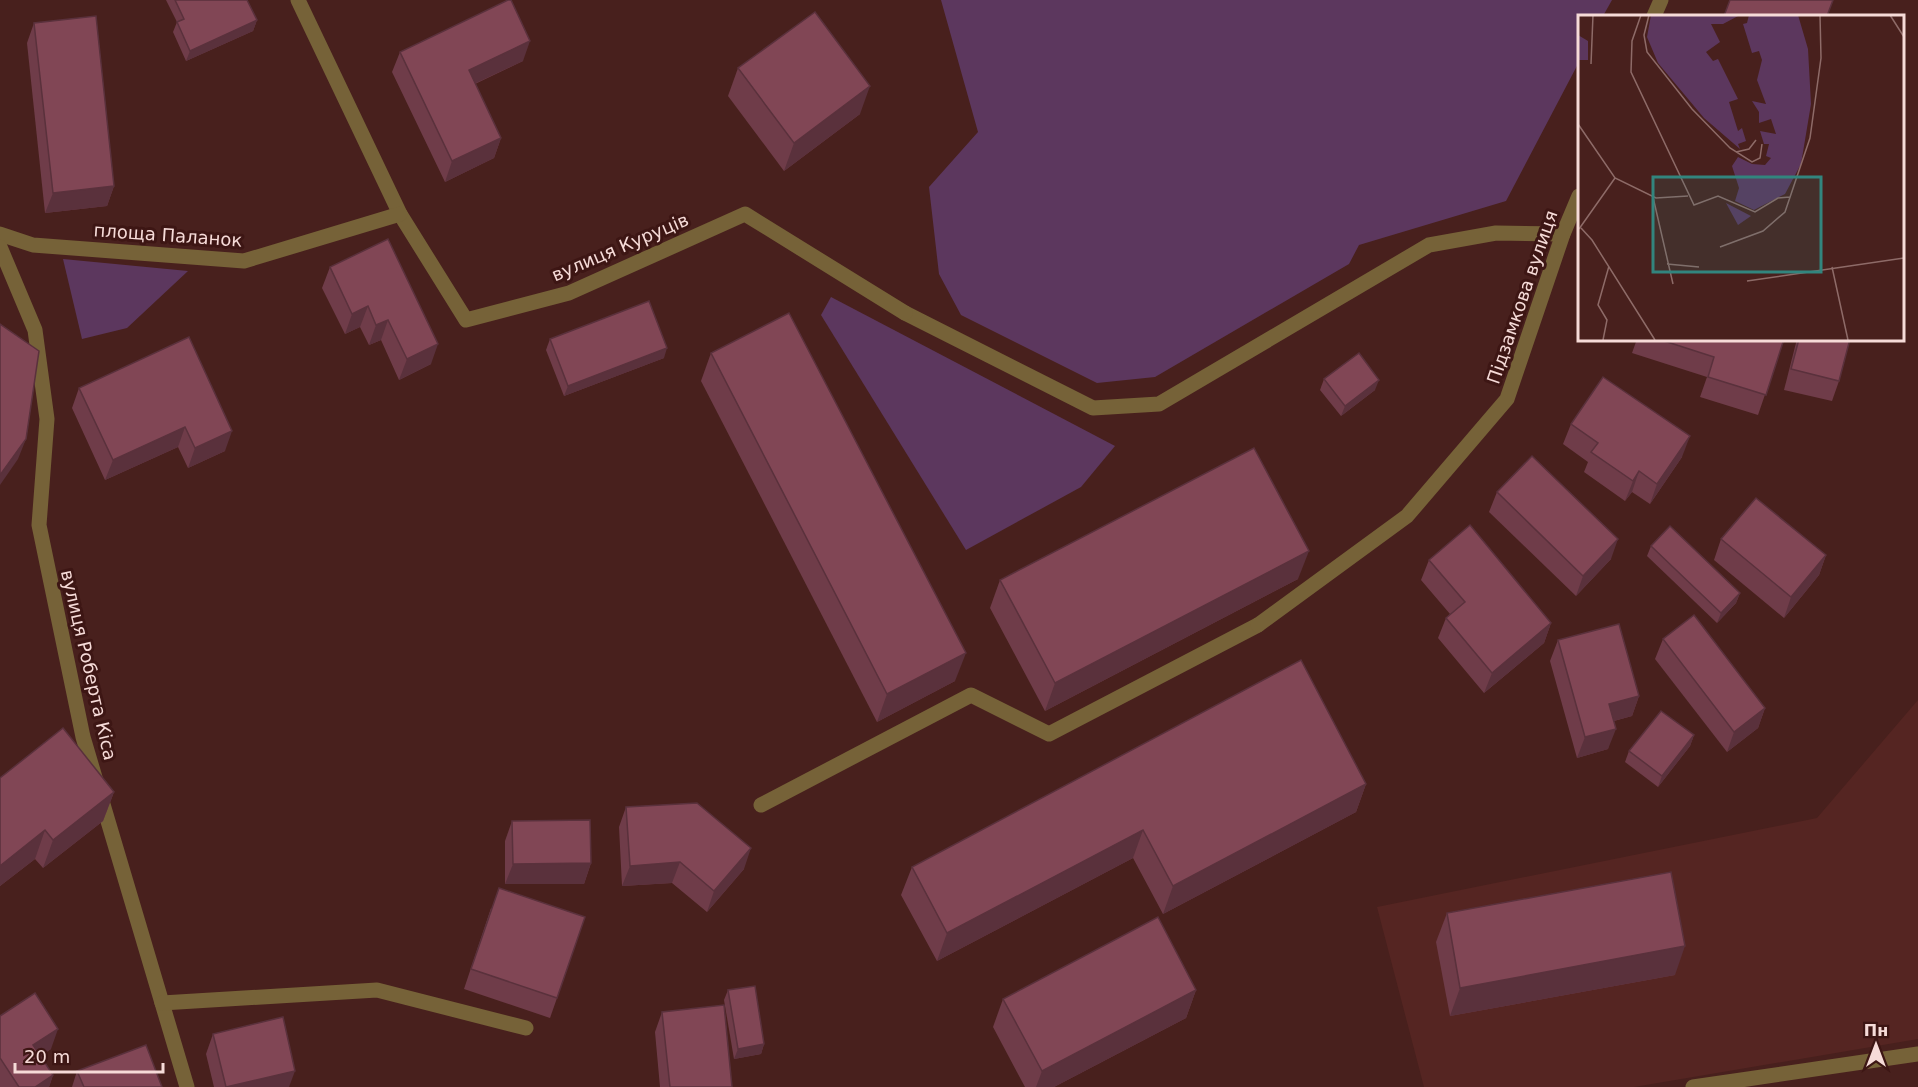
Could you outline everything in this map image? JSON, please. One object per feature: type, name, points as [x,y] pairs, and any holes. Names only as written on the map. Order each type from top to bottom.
[{"type":"street","name":"вулиця Куруців","points":[[297,0],[400,214],[466,320],[569,293],[745,214],[905,313],[1093,408],[1159,404],[1429,244],[1496,233],[1563,234]]},
{"type":"street","points":[[1654,15],[1661,0]]},
{"type":"street","name":"Підзамкова вулиця","points":[[761,805],[971,695],[1048,734],[1258,625],[1407,516],[1507,399],[1563,234],[1578,198]]},
{"type":"street","name":"площа Паланок","points":[[0,234],[33,245],[244,261],[400,214]]},
{"type":"street","name":"вулиця Роберта Кіса","points":[[0,247],[35,330],[47,419],[39,525],[80,726],[187,1087]]},
{"type":"street","points":[[162,1003],[377,990],[526,1028]]},
{"type":"street","points":[[1693,1087],[1918,1054]]},
{"type":"shaded area","points":[[941,0],[1612,0],[1604,15],[1578,15],[1578,64],[1506,201],[1359,245],[1349,264],[1155,377],[1097,383],[961,315],[939,274],[929,187],[978,132]]},
{"type":"shaded area","points":[[63,259],[188,271],[127,328],[82,339]]},
{"type":"shaded area","points":[[831,297],[1115,446],[1081,487],[966,550],[821,315]]},
{"type":"shaded area","points":[[1918,700],[1918,1039],[1634,1087],[1424,1087],[1377,907],[1817,818]]},
{"type":"building","points":[[175,0],[247,0],[257,20],[190,51],[177,22],[184,19]]},
{"type":"building","points":[[511,0],[530,41],[469,70],[501,138],[452,161],[400,52]]},
{"type":"building","points":[[1730,0],[1833,0],[1827,15],[1724,15]]},
{"type":"building","points":[[815,12],[870,86],[794,143],[738,68]]},
{"type":"building","points":[[96,16],[114,186],[53,193],[34,23]]},
{"type":"building","points":[[388,239],[438,344],[407,359],[388,320],[376,325],[368,306],[352,314],[330,267]]},
{"type":"building","points":[[649,301],[667,348],[568,386],[550,339]]},
{"type":"building","points":[[789,313],[966,653],[887,694],[711,353]]},
{"type":"building","points":[[0,324],[39,351],[26,439],[0,475]]},
{"type":"building","points":[[189,337],[232,431],[195,448],[185,427],[113,460],[79,388]]},
{"type":"building","points":[[1661,340],[1784,340],[1766,395],[1708,377],[1714,357]]},
{"type":"building","points":[[1799,340],[1850,340],[1839,381],[1791,369]]},
{"type":"building","points":[[1359,353],[1379,380],[1345,406],[1324,379]]},
{"type":"building","points":[[1603,377],[1690,436],[1657,484],[1639,471],[1633,481],[1591,452],[1598,443],[1571,424]]},
{"type":"building","points":[[1254,448],[1309,551],[1055,683],[1000,580]]},
{"type":"building","points":[[1532,456],[1618,539],[1583,576],[1497,492]]},
{"type":"building","points":[[1756,498],[1826,555],[1791,597],[1721,539]]},
{"type":"building","points":[[1470,525],[1551,623],[1492,673],[1446,618],[1465,602],[1429,560]]},
{"type":"building","points":[[1670,526],[1740,593],[1721,613],[1651,546]]},
{"type":"building","points":[[1694,615],[1765,708],[1734,732],[1663,639]]},
{"type":"building","points":[[1619,624],[1639,696],[1609,704],[1616,729],[1585,737],[1558,640]]},
{"type":"building","points":[[1301,660],[1366,784],[1173,886],[1143,830],[947,933],[912,867]]},
{"type":"building","points":[[1661,711],[1694,735],[1662,776],[1629,751]]},
{"type":"building","points":[[63,728],[114,792],[53,840],[45,830],[0,866],[0,778]]},
{"type":"building","points":[[697,803],[751,848],[714,891],[680,862],[630,866],[626,807]]},
{"type":"building","points":[[590,820],[591,863],[513,864],[512,821]]},
{"type":"building","points":[[1671,872],[1685,946],[1460,988],[1447,913]]},
{"type":"building","points":[[499,888],[585,917],[557,998],[471,969]]},
{"type":"building","points":[[1158,917],[1196,990],[1042,1071],[1003,999]]},
{"type":"building","points":[[755,986],[764,1044],[738,1049],[728,990]]},
{"type":"building","points":[[35,993],[58,1029],[33,1045],[53,1075],[35,1087],[19,1087],[0,1058],[0,1016]]},
{"type":"building","points":[[724,1005],[732,1087],[670,1087],[662,1012]]},
{"type":"building","points":[[283,1017],[295,1071],[226,1087],[213,1034]]},
{"type":"building","points":[[146,1045],[162,1087],[84,1087],[77,1071]]}]
